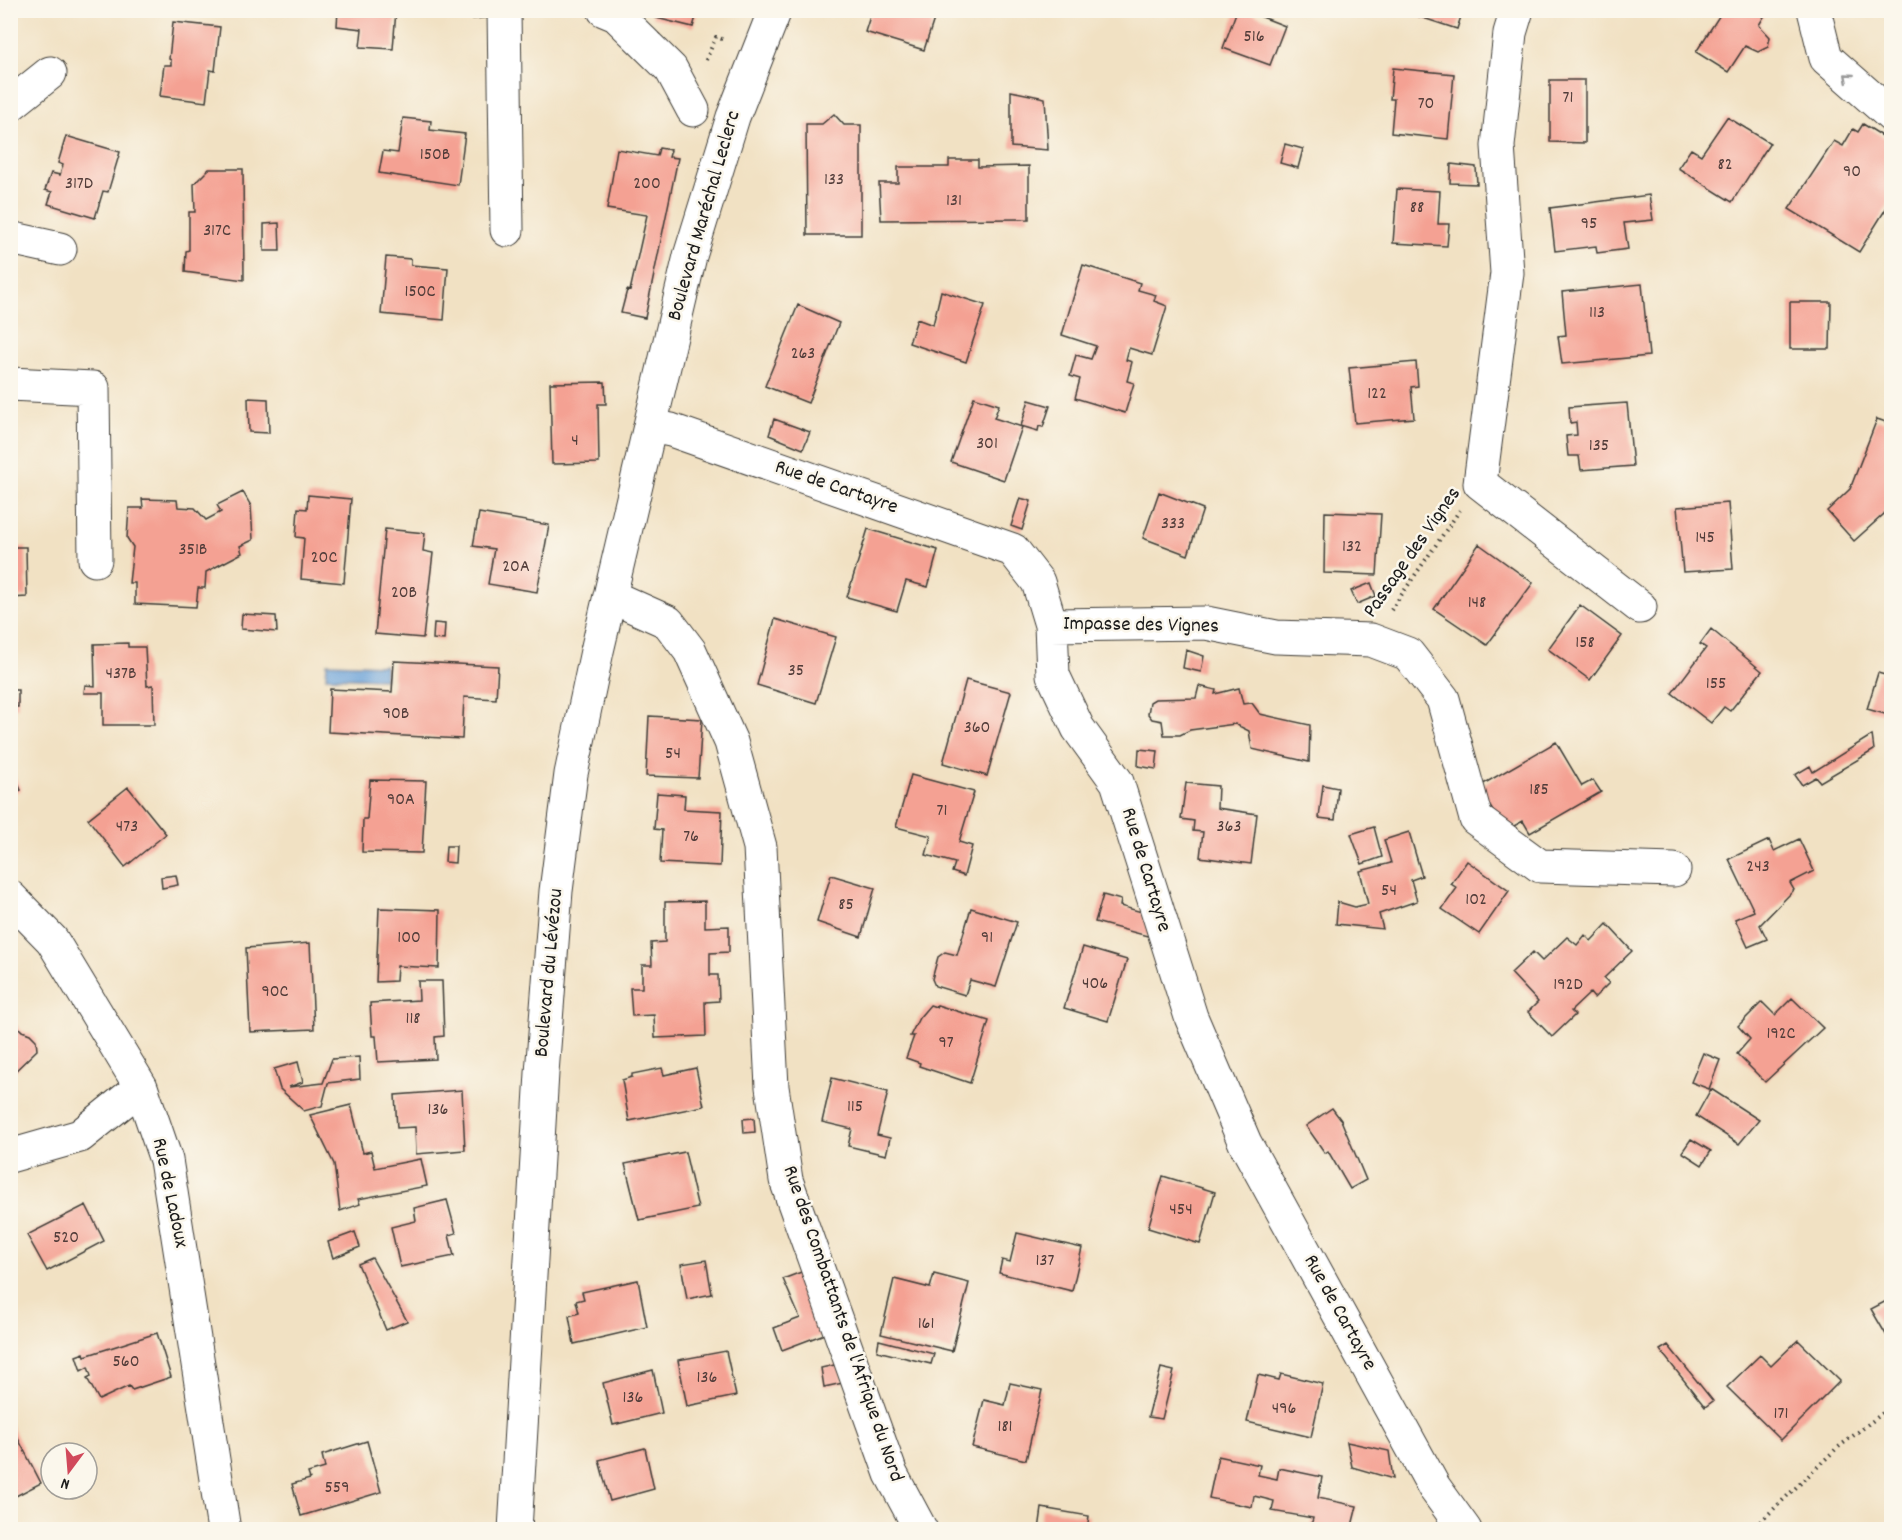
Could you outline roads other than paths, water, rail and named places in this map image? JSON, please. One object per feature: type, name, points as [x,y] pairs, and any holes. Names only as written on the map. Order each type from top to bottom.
[{"type":"street","points":[[504,10],[507,231]]},
{"type":"street","points":[[604,10],[616,15],[671,69],[693,110]]},
{"type":"street","name":"Boulevard Maréchal Leclerc","points":[[650,426],[690,256],[733,117],[775,10]]},
{"type":"street","points":[[1517,10],[1510,33],[1498,146],[1507,273],[1479,483],[1640,607]]},
{"type":"street","points":[[1814,10],[1826,58],[1892,116]]},
{"type":"street","points":[[10,105],[50,73]]},
{"type":"street","points":[[10,238],[60,249]]},
{"type":"street","points":[[10,384],[93,388],[95,560]]},
{"type":"street","name":"Boulevard du Lévézou","points":[[515,1530],[542,1073],[556,891],[571,774],[650,426]]},
{"type":"street","name":"Rue de Cartayre","points":[[650,426],[671,430],[1013,550],[1038,582],[1051,625],[1053,675],[1078,728],[1117,782],[1191,1017],[1245,1143],[1434,1487],[1465,1530]]},
{"type":"street","name":"Rue des Combattants de l'Afrique du Nord","points":[[610,596],[668,622],[690,651],[731,742],[760,847],[772,1087],[786,1180],[891,1474],[921,1530]]},
{"type":"street","name":"Impasse des Vignes","points":[[1051,625],[1206,622],[1276,637],[1371,640],[1408,654],[1443,699],[1476,819],[1540,866],[1674,870]]},
{"type":"street","name":"Rue de Ladoux","points":[[10,897],[52,940],[141,1086],[168,1171],[224,1530]]},
{"type":"street","points":[[10,1156],[80,1136],[141,1086]]},
{"type":"water","points":[[327,663],[385,665],[385,679],[326,677]]}]
